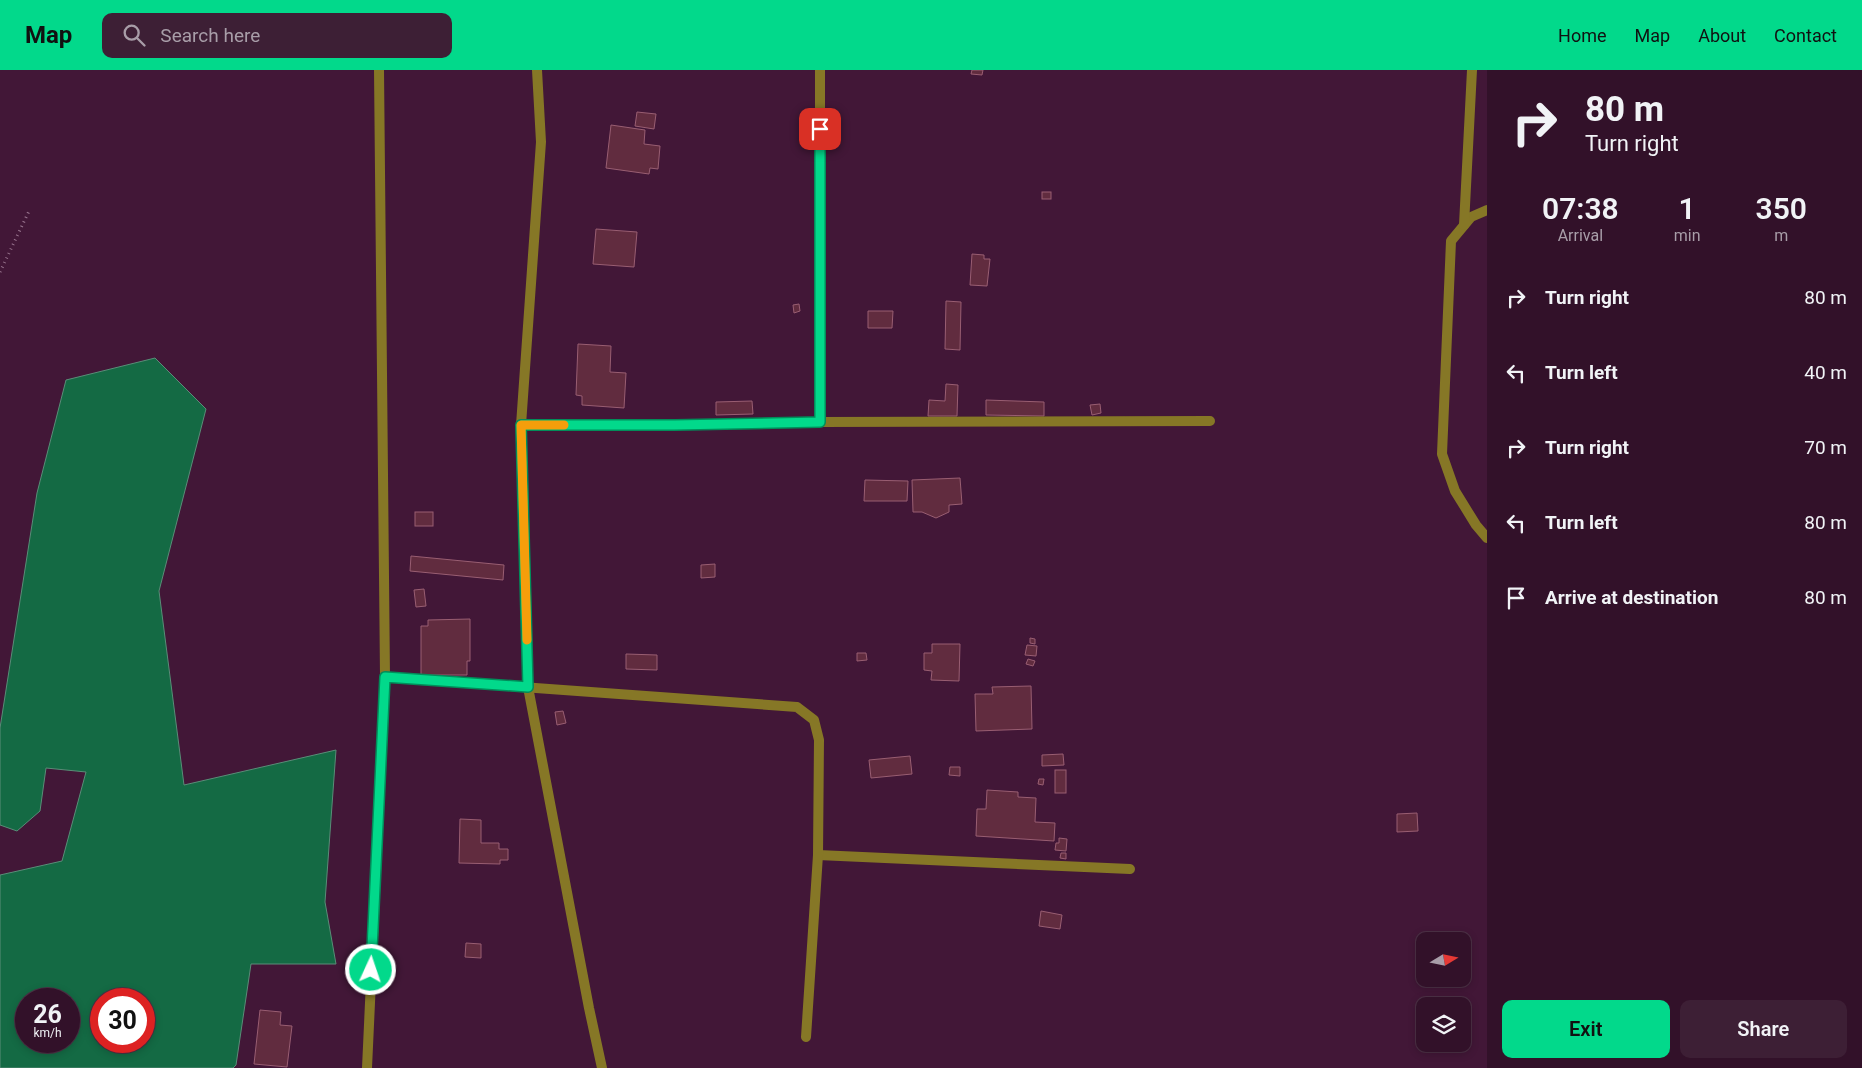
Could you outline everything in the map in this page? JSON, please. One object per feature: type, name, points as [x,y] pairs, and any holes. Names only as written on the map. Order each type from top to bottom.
[{"type":"street","points":[[367,1068],[385,677],[379,70]]},
{"type":"street","points":[[537,70],[540,142],[521,425],[528,687],[602,1068]]},
{"type":"street","points":[[820,70],[820,422]]},
{"type":"street","points":[[1464,225],[1472,70]]},
{"type":"street","points":[[1487,210],[1471,217],[1451,241],[1442,454],[1455,491],[1476,525],[1487,538]]},
{"type":"street","points":[[521,425],[1210,421]]},
{"type":"street","points":[[385,677],[797,707],[814,720],[819,740],[818,855],[806,1037]]},
{"type":"street","points":[[818,855],[1130,869]]},
{"type":"path","points":[[0,272],[30,209]]},
{"type":"shaded area","points":[[155,358],[206,409],[159,591],[184,785],[336,750],[325,902],[336,964],[251,964],[236,1065],[233,1068],[0,1068],[0,875],[62,861],[86,772],[46,768],[40,811],[17,831],[0,825],[0,728],[37,493],[66,380]]},
{"type":"building","points":[[972,70],[983,70],[982,75],[971,74]]},
{"type":"building","points":[[637,112],[656,114],[654,129],[635,126]]},
{"type":"building","points":[[611,125],[645,130],[644,144],[660,146],[658,169],[650,168],[649,174],[606,168]]},
{"type":"building","points":[[1042,192],[1051,192],[1051,199],[1042,199]]},
{"type":"building","points":[[596,229],[637,232],[634,267],[593,264]]},
{"type":"building","points":[[972,254],[984,255],[984,259],[990,259],[987,286],[970,285]]},
{"type":"building","points":[[946,301],[961,302],[960,350],[945,349]]},
{"type":"building","points":[[799,304],[800,311],[794,313],[793,305]]},
{"type":"building","points":[[868,311],[893,311],[892,328],[868,328]]},
{"type":"building","points":[[578,344],[611,346],[610,372],[626,373],[624,408],[582,405],[582,396],[576,395]]},
{"type":"building","points":[[946,384],[958,385],[957,416],[928,416],[929,400],[945,401]]},
{"type":"building","points":[[986,400],[1044,402],[1044,416],[986,415]]},
{"type":"building","points":[[752,401],[753,414],[716,415],[716,402]]},
{"type":"building","points":[[1100,404],[1101,413],[1092,415],[1090,405]]},
{"type":"building","points":[[960,478],[962,504],[949,505],[949,512],[936,518],[922,512],[913,512],[912,480]]},
{"type":"building","points":[[865,480],[908,481],[907,501],[864,501]]},
{"type":"building","points":[[415,512],[433,512],[433,526],[415,526]]},
{"type":"building","points":[[411,556],[504,565],[503,580],[410,571]]},
{"type":"building","points":[[715,564],[715,577],[701,578],[701,565]]},
{"type":"building","points":[[424,589],[426,606],[416,607],[414,590]]},
{"type":"building","points":[[470,619],[470,661],[467,661],[467,675],[421,675],[421,626],[428,626],[428,620]]},
{"type":"building","points":[[1030,638],[1035,639],[1035,644],[1030,643]]},
{"type":"building","points":[[932,644],[960,644],[959,681],[931,680],[932,671],[924,670],[924,653],[932,653]]},
{"type":"building","points":[[1027,645],[1037,646],[1036,656],[1025,655]]},
{"type":"building","points":[[857,653],[866,653],[867,660],[857,661]]},
{"type":"building","points":[[626,654],[657,655],[657,670],[626,669]]},
{"type":"building","points":[[1028,659],[1035,661],[1033,666],[1026,664]]},
{"type":"building","points":[[1031,686],[1032,729],[976,731],[975,694],[993,694],[992,687]]},
{"type":"building","points":[[563,711],[566,723],[557,725],[555,712]]},
{"type":"building","points":[[1063,754],[1064,765],[1042,766],[1042,755]]},
{"type":"building","points":[[910,756],[912,774],[871,778],[869,760]]},
{"type":"building","points":[[950,767],[960,767],[960,776],[949,775]]},
{"type":"building","points":[[1055,770],[1066,770],[1066,793],[1055,793]]},
{"type":"building","points":[[1039,779],[1044,779],[1043,785],[1038,784]]},
{"type":"building","points":[[987,790],[1018,792],[1018,797],[1036,798],[1035,822],[1055,823],[1054,841],[976,836],[977,809],[986,809]]},
{"type":"building","points":[[1417,813],[1418,831],[1397,832],[1397,814]]},
{"type":"building","points":[[460,819],[481,820],[481,843],[499,843],[499,849],[508,849],[508,860],[500,860],[500,864],[459,863]]},
{"type":"building","points":[[1059,838],[1067,839],[1066,851],[1055,850],[1056,843],[1059,843]]},
{"type":"building","points":[[1061,853],[1066,853],[1066,859],[1060,858]]},
{"type":"building","points":[[1041,911],[1062,915],[1060,929],[1039,926]]},
{"type":"building","points":[[466,943],[481,944],[481,958],[465,957]]},
{"type":"building","points":[[260,1010],[281,1012],[280,1025],[292,1026],[287,1067],[254,1064]]},
{"type":"slow traffic","points":[[527,640],[521,425],[564,425]]},
{"type":"route","points":[[371,970],[385,677],[528,687],[521,425],[675,425],[820,422],[820,129]]}]
